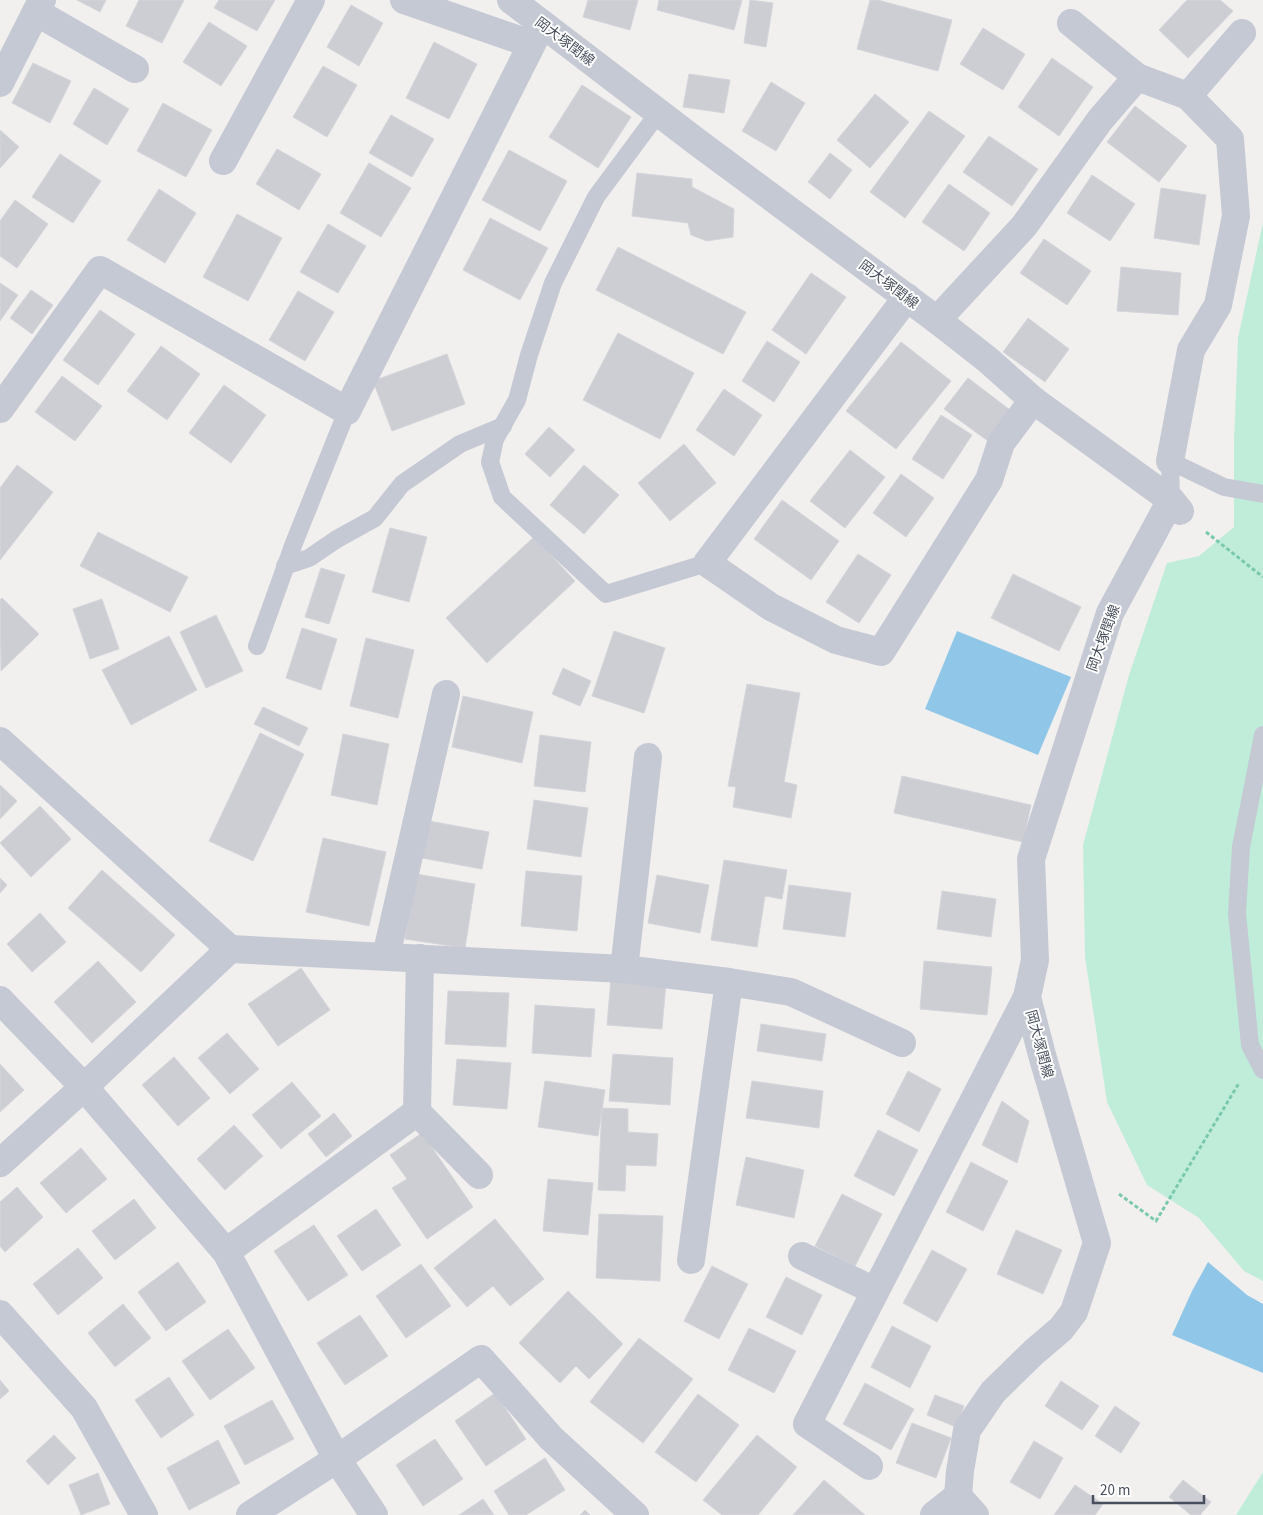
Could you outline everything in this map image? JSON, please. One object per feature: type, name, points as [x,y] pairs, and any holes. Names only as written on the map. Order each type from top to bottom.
[{"type":"street","points":[[223,161],[311,0]]},
{"type":"street","points":[[0,409],[100,270],[347,411],[537,34],[404,0]]},
{"type":"street","name":"岡大塚閏線","points":[[511,0],[537,34],[658,112],[937,320],[988,360],[1033,400],[1176,505],[1110,613],[1032,859],[1035,960],[1027,997],[1097,1243],[1074,1312],[1061,1329],[993,1392],[967,1430],[960,1471],[966,1505]]},
{"type":"street","points":[[0,83],[39,6],[135,69]]},
{"type":"street","points":[[1071,22],[1137,77],[1188,96],[1230,139],[1236,216],[1218,305],[1191,350],[1170,461]]},
{"type":"street","points":[[1188,96],[1242,33]]},
{"type":"street","points":[[937,320],[1024,226],[1100,120],[1137,77]]},
{"type":"street","points":[[907,298],[707,563],[779,612],[836,640],[881,652],[989,480],[1001,443],[1033,400]]},
{"type":"street","points":[[386,956],[446,694]]},
{"type":"street","points":[[0,741],[230,949],[624,969],[729,982],[791,992],[902,1044]]},
{"type":"street","points":[[624,969],[648,757]]},
{"type":"street","points":[[0,1163],[84,1087],[230,949]]},
{"type":"street","points":[[420,958],[417,1112],[479,1175]]},
{"type":"street","points":[[691,1260],[729,982]]},
{"type":"street","points":[[869,1466],[807,1424],[1027,997]]},
{"type":"street","points":[[0,1000],[84,1087],[226,1252],[337,1458],[374,1515]]},
{"type":"street","points":[[226,1252],[417,1112]]},
{"type":"street","points":[[802,1256],[875,1291]]},
{"type":"street","points":[[0,1314],[84,1408],[144,1515]]},
{"type":"street","points":[[250,1515],[481,1359],[551,1438],[635,1515]]},
{"type":"street","points":[[934,1515],[966,1505]]},
{"type":"lane","points":[[658,112],[596,197],[553,283],[529,355],[517,400],[495,439],[490,462],[502,496],[606,594],[707,563]]},
{"type":"lane","points":[[257,646],[285,566],[347,411]]},
{"type":"lane","points":[[285,566],[309,558],[375,518],[402,484],[460,444],[503,426]]},
{"type":"lane","points":[[1170,461],[1224,487],[1263,494]]},
{"type":"lane","points":[[1170,461],[1176,505]]},
{"type":"lane","points":[[1263,735],[1241,847],[1237,912],[1250,1044],[1263,1070]]},
{"type":"path","points":[[1176,505],[1263,578]]},
{"type":"path","points":[[1119,1194],[1156,1221],[1242,1079]]},
{"type":"green space","points":[[1263,222],[1263,1281],[1244,1271],[1199,1218],[1147,1185],[1107,1102],[1085,957],[1083,845],[1129,675],[1167,563],[1199,556],[1234,527],[1234,441],[1238,338]]},
{"type":"green space","points":[[1263,1472],[1263,1515],[1236,1515]]},
{"type":"water","points":[[957,631],[1071,677],[1038,755],[925,709]]},
{"type":"water","points":[[1208,1262],[1247,1295],[1263,1304],[1263,1373],[1172,1335],[1192,1291]]},
{"type":"building","points":[[77,0],[106,0],[100,12]]},
{"type":"building","points":[[139,0],[184,0],[162,43],[126,26]]},
{"type":"building","points":[[219,0],[275,0],[257,31],[214,8]]},
{"type":"building","points":[[588,0],[638,0],[630,30],[583,17]]},
{"type":"building","points":[[659,0],[742,0],[734,30],[657,10]]},
{"type":"building","points":[[750,0],[773,3],[766,47],[744,43]]},
{"type":"building","points":[[870,0],[878,0],[952,20],[938,71],[857,49]]},
{"type":"building","points":[[1187,0],[1220,0],[1233,11],[1188,58],[1159,30]]},
{"type":"building","points":[[351,5],[383,23],[359,66],[327,47]]},
{"type":"building","points":[[209,22],[247,46],[221,86],[183,62]]},
{"type":"building","points":[[983,28],[1025,54],[1003,90],[960,64]]},
{"type":"building","points":[[434,42],[477,64],[449,119],[406,98]]},
{"type":"building","points":[[1052,58],[1093,87],[1059,136],[1018,107]]},
{"type":"building","points":[[33,63],[71,81],[50,123],[12,103]]},
{"type":"building","points":[[323,66],[357,85],[327,137],[293,117]]},
{"type":"building","points":[[689,74],[730,80],[724,113],[683,107]]},
{"type":"building","points":[[771,82],[805,103],[776,151],[742,131]]},
{"type":"building","points":[[582,85],[631,117],[598,168],[549,137]]},
{"type":"building","points":[[94,88],[129,109],[107,145],[73,124]]},
{"type":"building","points":[[875,94],[909,122],[870,168],[837,140]]},
{"type":"building","points":[[163,103],[212,130],[186,177],[137,151]]},
{"type":"building","points":[[1135,106],[1187,146],[1159,182],[1107,142]]},
{"type":"building","points":[[929,111],[965,136],[905,218],[870,192]]},
{"type":"building","points":[[391,115],[434,139],[412,177],[369,153]]},
{"type":"building","points":[[0,130],[19,147],[0,168]]},
{"type":"building","points":[[989,136],[1038,169],[1012,206],[963,172]]},
{"type":"building","points":[[277,149],[321,174],[299,210],[256,184]]},
{"type":"building","points":[[509,150],[567,181],[540,231],[482,200]]},
{"type":"building","points":[[830,153],[852,170],[830,199],[808,182]]},
{"type":"building","points":[[60,154],[101,181],[73,223],[32,197]]},
{"type":"building","points":[[369,163],[411,188],[381,237],[340,213]]},
{"type":"building","points":[[637,173],[692,179],[692,187],[734,209],[733,237],[707,241],[691,235],[688,223],[632,216]]},
{"type":"building","points":[[1092,175],[1135,204],[1110,241],[1067,213]]},
{"type":"building","points":[[949,184],[990,213],[964,251],[922,222]]},
{"type":"building","points":[[1161,188],[1206,195],[1199,245],[1154,238]]},
{"type":"building","points":[[159,189],[196,213],[165,263],[127,240]]},
{"type":"building","points":[[15,200],[48,224],[17,268],[0,256],[0,221]]},
{"type":"building","points":[[237,214],[282,238],[248,301],[203,277]]},
{"type":"building","points":[[490,218],[548,248],[520,300],[463,270]]},
{"type":"building","points":[[328,224],[366,246],[338,293],[300,272]]},
{"type":"building","points":[[1044,239],[1091,271],[1067,305],[1020,273]]},
{"type":"building","points":[[618,247],[746,312],[723,354],[596,290]]},
{"type":"building","points":[[1121,267],[1181,273],[1178,315],[1117,311]]},
{"type":"building","points":[[811,273],[846,297],[806,354],[772,330]]},
{"type":"building","points":[[0,283],[18,295],[0,321]]},
{"type":"building","points":[[31,290],[53,305],[32,334],[10,318]]},
{"type":"building","points":[[298,291],[334,312],[305,361],[269,340]]},
{"type":"building","points":[[100,310],[135,334],[98,385],[63,360]]},
{"type":"building","points":[[1028,318],[1069,349],[1045,382],[1003,352]]},
{"type":"building","points":[[618,333],[694,373],[660,439],[583,400]]},
{"type":"building","points":[[767,341],[800,362],[774,402],[742,381]]},
{"type":"building","points":[[901,342],[951,381],[896,449],[846,411]]},
{"type":"building","points":[[161,346],[200,374],[167,420],[127,391]]},
{"type":"building","points":[[447,354],[465,404],[392,431],[373,381]]},
{"type":"building","points":[[62,376],[102,406],[75,441],[35,412]]},
{"type":"building","points":[[968,378],[1010,410],[988,441],[944,409]]},
{"type":"building","points":[[224,385],[266,415],[231,463],[189,433]]},
{"type":"building","points":[[724,389],[762,415],[734,456],[696,430]]},
{"type":"building","points":[[941,415],[972,435],[943,479],[912,459]]},
{"type":"building","points":[[549,427],[575,450],[550,477],[525,454]]},
{"type":"building","points":[[684,444],[716,483],[670,521],[638,483]]},
{"type":"building","points":[[850,450],[885,477],[845,528],[810,501]]},
{"type":"building","points":[[17,465],[53,492],[0,560],[0,488]]},
{"type":"building","points":[[584,465],[619,495],[584,534],[550,505]]},
{"type":"building","points":[[901,474],[934,498],[906,537],[873,513]]},
{"type":"building","points":[[782,500],[839,541],[811,580],[754,539]]},
{"type":"building","points":[[390,528],[427,537],[409,602],[372,592]]},
{"type":"building","points":[[98,532],[188,577],[170,612],[80,566]]},
{"type":"building","points":[[534,537],[575,581],[487,663],[446,618]]},
{"type":"building","points":[[858,554],[891,575],[859,623],[826,602]]},
{"type":"building","points":[[321,568],[345,575],[329,624],[305,617]]},
{"type":"building","points":[[1013,574],[1081,607],[1059,651],[991,618]]},
{"type":"building","points":[[2,598],[39,634],[1,671],[0,600]]},
{"type":"building","points":[[102,599],[119,649],[90,659],[73,609]]},
{"type":"building","points":[[216,615],[243,671],[206,688],[180,632]]},
{"type":"building","points":[[302,628],[337,639],[321,690],[286,678]]},
{"type":"building","points":[[614,631],[665,648],[644,713],[592,696]]},
{"type":"building","points":[[169,636],[197,690],[131,725],[102,670]]},
{"type":"building","points":[[366,638],[414,650],[398,718],[350,706]]},
{"type":"building","points":[[563,668],[591,681],[580,706],[552,694]]},
{"type":"building","points":[[747,684],[800,693],[784,782],[797,785],[791,818],[733,807],[736,787],[728,786]]},
{"type":"building","points":[[463,696],[533,712],[522,763],[452,747]]},
{"type":"building","points":[[263,707],[308,728],[299,746],[254,724]]},
{"type":"building","points":[[260,733],[304,754],[253,861],[209,841]]},
{"type":"building","points":[[343,734],[389,744],[377,805],[331,795]]},
{"type":"building","points":[[540,735],[591,742],[585,792],[534,786]]},
{"type":"building","points":[[902,776],[1031,805],[1023,842],[894,813]]},
{"type":"building","points":[[0,785],[17,801],[0,819]]},
{"type":"building","points":[[534,800],[588,808],[581,857],[527,849]]},
{"type":"building","points":[[40,806],[71,839],[31,877],[0,843]]},
{"type":"building","points":[[429,821],[489,832],[482,869],[422,858]]},
{"type":"building","points":[[323,838],[386,852],[369,926],[306,912]]},
{"type":"building","points":[[724,860],[787,870],[782,899],[765,896],[757,947],[711,940]]},
{"type":"building","points":[[102,870],[175,935],[141,972],[68,908]]},
{"type":"building","points":[[526,871],[582,876],[577,931],[521,926]]},
{"type":"building","points":[[416,874],[475,884],[465,948],[405,939]]},
{"type":"building","points":[[657,875],[709,885],[700,933],[648,923]]},
{"type":"building","points":[[0,878],[7,885],[0,893]]},
{"type":"building","points":[[789,885],[851,893],[845,937],[783,929]]},
{"type":"building","points":[[942,891],[996,899],[991,937],[937,929]]},
{"type":"building","points":[[40,913],[66,942],[32,972],[7,944]]},
{"type":"building","points":[[98,961],[136,1002],[92,1043],[54,1002]]},
{"type":"building","points":[[924,961],[992,967],[987,1015],[920,1009]]},
{"type":"building","points":[[301,968],[330,1010],[278,1046],[248,1004]]},
{"type":"building","points":[[611,978],[666,983],[662,1029],[607,1025]]},
{"type":"building","points":[[448,991],[509,993],[506,1047],[445,1044]]},
{"type":"building","points":[[535,1005],[595,1009],[591,1057],[532,1053]]},
{"type":"building","points":[[761,1024],[826,1034],[822,1061],[757,1051]]},
{"type":"building","points":[[227,1033],[259,1069],[230,1094],[198,1058]]},
{"type":"building","points":[[613,1054],[673,1058],[670,1105],[609,1101]]},
{"type":"building","points":[[174,1057],[210,1098],[178,1126],[142,1085]]},
{"type":"building","points":[[457,1059],[511,1063],[507,1109],[453,1105]]},
{"type":"building","points":[[0,1064],[24,1090],[0,1112]]},
{"type":"building","points":[[908,1071],[941,1089],[919,1132],[886,1114]]},
{"type":"building","points":[[545,1081],[605,1090],[598,1136],[538,1127]]},
{"type":"building","points":[[752,1081],[823,1091],[819,1128],[746,1118]]},
{"type":"building","points":[[292,1082],[321,1116],[281,1149],[252,1115]]},
{"type":"building","points":[[1002,1101],[1029,1121],[1017,1163],[982,1145]]},
{"type":"building","points":[[602,1108],[628,1109],[628,1132],[658,1134],[656,1166],[626,1165],[625,1191],[598,1190]]},
{"type":"building","points":[[334,1113],[352,1136],[326,1157],[308,1134]]},
{"type":"building","points":[[234,1125],[263,1156],[225,1190],[197,1159]]},
{"type":"building","points":[[878,1130],[918,1150],[894,1196],[854,1176]]},
{"type":"building","points":[[422,1133],[473,1207],[427,1239],[392,1188],[407,1179],[390,1155]]},
{"type":"building","points":[[81,1148],[107,1179],[66,1213],[40,1183]]},
{"type":"building","points":[[746,1157],[804,1170],[794,1218],[736,1205]]},
{"type":"building","points":[[971,1162],[1008,1181],[983,1231],[946,1212]]},
{"type":"building","points":[[548,1179],[593,1183],[588,1235],[543,1231]]},
{"type":"building","points":[[17,1187],[43,1217],[5,1252],[0,1246],[0,1202]]},
{"type":"building","points":[[842,1194],[882,1214],[855,1266],[815,1246]]},
{"type":"building","points":[[134,1199],[156,1228],[115,1260],[92,1231]]},
{"type":"building","points":[[376,1209],[401,1245],[362,1271],[337,1236]]},
{"type":"building","points":[[599,1214],[663,1216],[660,1281],[596,1278]]},
{"type":"building","points":[[495,1219],[544,1279],[510,1306],[493,1286],[467,1307],[434,1268]]},
{"type":"building","points":[[314,1225],[348,1275],[308,1301],[274,1251]]},
{"type":"building","points":[[1016,1230],[1062,1250],[1043,1294],[997,1274]]},
{"type":"building","points":[[78,1248],[103,1278],[58,1315],[33,1284]]},
{"type":"building","points":[[932,1250],[967,1269],[937,1322],[903,1303]]},
{"type":"building","points":[[178,1262],[206,1302],[166,1331],[138,1292]]},
{"type":"building","points":[[421,1264],[451,1306],[406,1338],[376,1296]]},
{"type":"building","points":[[712,1266],[748,1284],[719,1339],[684,1321]]},
{"type":"building","points":[[786,1277],[822,1295],[802,1335],[766,1317]]},
{"type":"building","points":[[568,1291],[623,1344],[589,1379],[576,1366],[560,1383],[519,1343]]},
{"type":"building","points":[[123,1304],[151,1338],[115,1367],[88,1333]]},
{"type":"building","points":[[360,1315],[388,1356],[345,1385],[317,1343]]},
{"type":"building","points":[[892,1326],[931,1346],[910,1388],[871,1367]]},
{"type":"building","points":[[749,1328],[796,1351],[774,1393],[728,1370]]},
{"type":"building","points":[[228,1329],[255,1368],[210,1400],[182,1361]]},
{"type":"building","points":[[639,1338],[693,1379],[643,1443],[590,1402]]},
{"type":"building","points":[[169,1377],[194,1415],[161,1438],[135,1400]]},
{"type":"building","points":[[0,1380],[9,1391],[0,1399]]},
{"type":"building","points":[[1061,1381],[1099,1406],[1082,1430],[1045,1406]]},
{"type":"building","points":[[865,1383],[914,1409],[891,1450],[843,1424]]},
{"type":"building","points":[[495,1393],[526,1439],[486,1466],[455,1421]]},
{"type":"building","points":[[698,1394],[739,1425],[696,1482],[655,1452]]},
{"type":"building","points":[[935,1395],[964,1406],[956,1427],[927,1415]]},
{"type":"building","points":[[272,1400],[294,1439],[245,1465],[224,1426]]},
{"type":"building","points":[[1115,1406],[1140,1423],[1121,1453],[1095,1436]]},
{"type":"building","points":[[912,1423],[951,1438],[936,1478],[896,1463]]},
{"type":"building","points":[[54,1435],[76,1458],[48,1485],[26,1461]]},
{"type":"building","points":[[757,1435],[797,1467],[758,1515],[722,1515],[703,1500]]},
{"type":"building","points":[[435,1439],[463,1479],[423,1506],[396,1465]]},
{"type":"building","points":[[218,1440],[240,1483],[189,1510],[167,1468]]},
{"type":"building","points":[[1034,1441],[1063,1458],[1040,1499],[1010,1482]]},
{"type":"building","points":[[545,1458],[565,1490],[526,1515],[509,1515],[494,1491]]},
{"type":"building","points":[[98,1473],[110,1504],[81,1515],[69,1485]]},
{"type":"building","points":[[824,1480],[865,1515],[793,1515]]},
{"type":"building","points":[[1183,1480],[1211,1502],[1200,1515],[1191,1515],[1169,1497]]},
{"type":"building","points":[[1075,1485],[1103,1504],[1095,1515],[1054,1515]]},
{"type":"building","points":[[483,1499],[494,1515],[459,1515]]},
{"type":"building","points":[[585,1510],[590,1515],[580,1515]]}]
